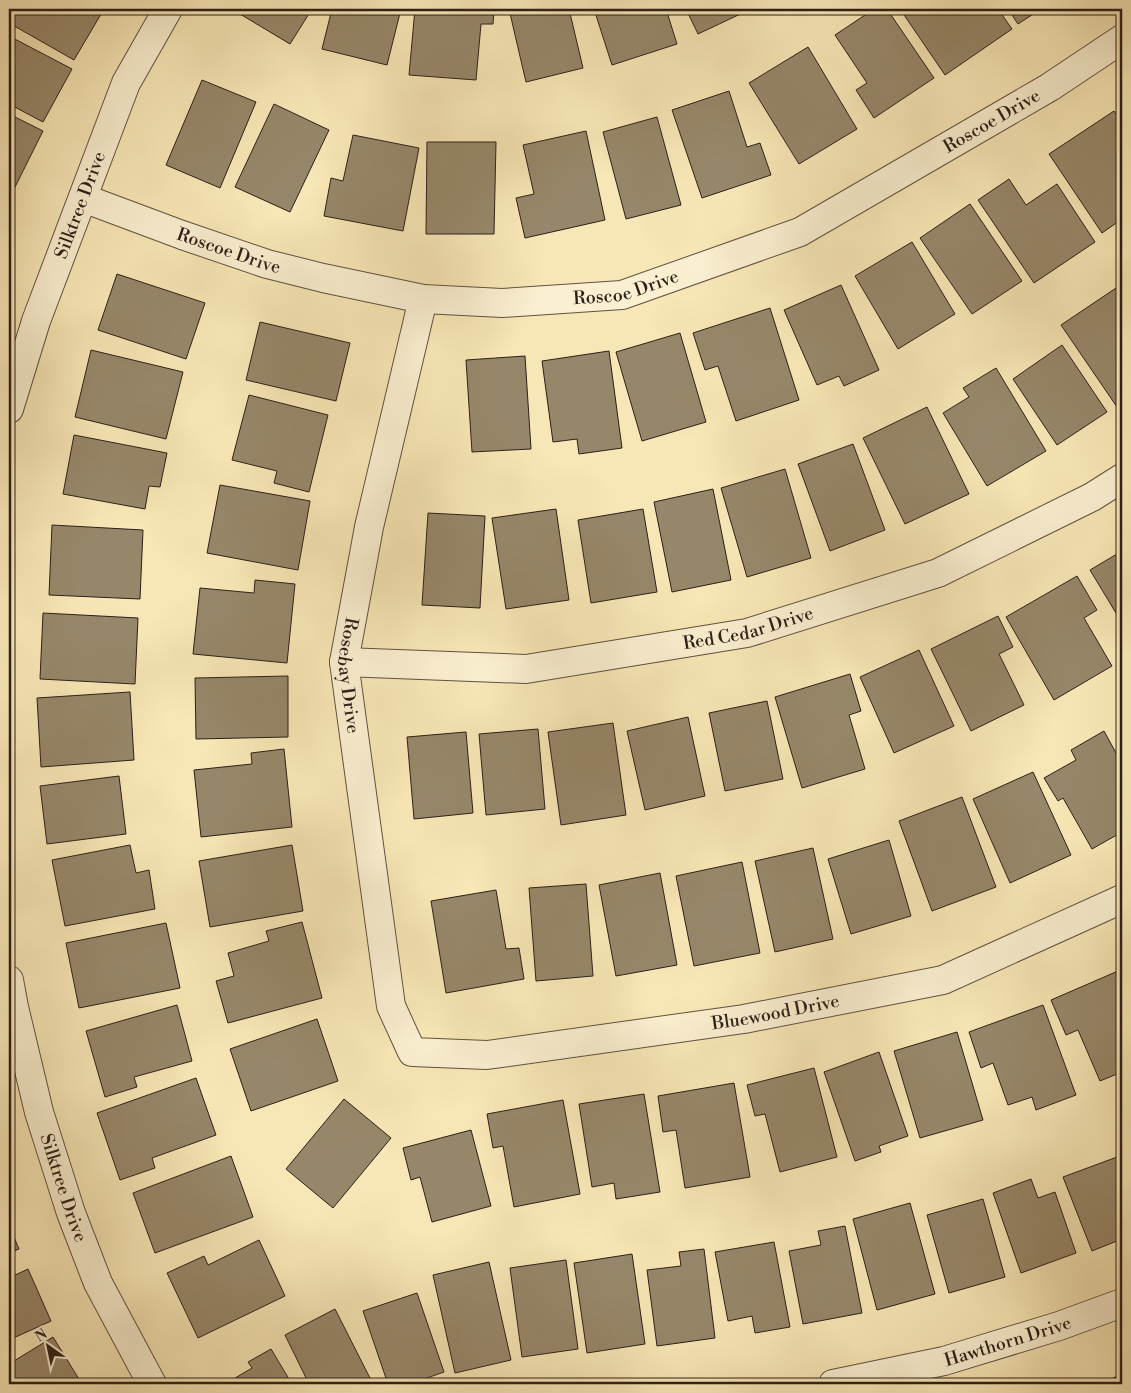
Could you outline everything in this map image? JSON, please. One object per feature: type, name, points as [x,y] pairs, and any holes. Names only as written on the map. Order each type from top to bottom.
[{"type":"street","name":"Silktree Drive","points":[[9,409],[36,321],[126,83],[168,9]]},
{"type":"street","name":"Roscoe Drive","points":[[83,198],[267,264],[423,299],[502,303],[622,295],[800,232],[1050,87],[1122,39]]},
{"type":"street","name":"Rosebay Drive","points":[[412,1052],[391,1006],[344,662],[369,527],[423,299]]},
{"type":"street","name":"Red Cedar Drive","points":[[344,662],[526,669],[747,634],[938,573],[1092,497],[1122,478]]},
{"type":"street","name":"Bluewood Drive","points":[[412,1052],[487,1055],[744,1019],[942,980],[1122,899]]},
{"type":"street","name":"Silktree Drive","points":[[9,980],[39,1112],[71,1213],[98,1283],[152,1384]]},
{"type":"street","name":"Hawthorn Drive","points":[[833,1384],[944,1361],[1059,1326],[1122,1303]]},
{"type":"building","points":[[9,9],[104,9],[74,60],[9,23]]},
{"type":"building","points":[[244,9],[312,9],[290,44],[240,14]]},
{"type":"building","points":[[332,9],[401,9],[387,65],[322,49]]},
{"type":"building","points":[[415,9],[494,9],[493,24],[481,24],[476,80],[409,75]]},
{"type":"building","points":[[509,9],[569,9],[583,68],[526,82]]},
{"type":"building","points":[[594,9],[666,9],[677,44],[612,65]]},
{"type":"building","points":[[686,9],[751,9],[698,34]]},
{"type":"building","points":[[874,9],[887,9],[934,78],[874,118],[856,90],[867,83],[835,35]]},
{"type":"building","points":[[900,9],[998,9],[1012,29],[945,75]]},
{"type":"building","points":[[1008,9],[1041,9],[1018,24]]},
{"type":"building","points":[[9,36],[72,69],[43,122],[9,104]]},
{"type":"building","points":[[808,47],[857,129],[799,164],[749,83]]},
{"type":"building","points":[[202,80],[256,102],[220,188],[166,165]]},
{"type":"building","points":[[729,91],[747,147],[760,143],[771,175],[702,198],[672,110]]},
{"type":"building","points":[[274,104],[329,130],[290,212],[235,187]]},
{"type":"building","points":[[1114,111],[1122,124],[1122,219],[1102,233],[1049,154]]},
{"type":"building","points":[[9,114],[43,131],[9,199]]},
{"type":"building","points":[[657,117],[681,205],[626,219],[603,132]]},
{"type":"building","points":[[586,131],[605,220],[525,238],[516,198],[534,194],[523,145]]},
{"type":"building","points":[[353,135],[419,148],[403,231],[324,216],[331,178],[343,181]]},
{"type":"building","points":[[427,142],[496,142],[494,234],[426,234]]},
{"type":"building","points":[[1009,179],[1026,205],[1057,184],[1095,242],[1034,283],[978,200]]},
{"type":"building","points":[[970,204],[1022,281],[972,314],[920,238]]},
{"type":"building","points":[[912,242],[955,314],[898,349],[855,276]]},
{"type":"building","points":[[117,274],[205,303],[186,359],[98,330]]},
{"type":"building","points":[[1122,284],[1122,403],[1117,407],[1061,325]]},
{"type":"building","points":[[841,285],[879,370],[844,386],[839,376],[817,385],[784,310]]},
{"type":"building","points":[[770,308],[799,400],[736,421],[718,366],[705,370],[693,333]]},
{"type":"building","points":[[260,322],[350,343],[336,401],[246,380]]},
{"type":"building","points":[[680,333],[706,422],[642,441],[616,352]]},
{"type":"building","points":[[1062,345],[1107,412],[1057,445],[1013,379]]},
{"type":"building","points":[[91,350],[183,372],[166,439],[75,417]]},
{"type":"building","points":[[609,351],[622,448],[579,454],[577,439],[553,442],[542,361]]},
{"type":"building","points":[[525,356],[531,449],[472,452],[466,360]]},
{"type":"building","points":[[996,368],[1046,451],[987,486],[943,413],[969,397],[963,388]]},
{"type":"building","points":[[249,395],[328,415],[309,492],[274,483],[277,471],[232,460]]},
{"type":"building","points":[[927,407],[969,494],[905,524],[863,438]]},
{"type":"building","points":[[74,435],[167,453],[160,487],[149,486],[145,509],[63,494]]},
{"type":"building","points":[[853,444],[885,530],[830,551],[798,464]]},
{"type":"building","points":[[785,469],[811,558],[747,577],[721,488]]},
{"type":"building","points":[[220,485],[310,501],[298,570],[207,553]]},
{"type":"building","points":[[713,489],[731,580],[672,592],[654,502]]},
{"type":"building","points":[[556,509],[569,600],[506,609],[492,518]]},
{"type":"building","points":[[643,509],[657,592],[591,603],[578,520]]},
{"type":"building","points":[[428,513],[485,516],[480,608],[422,605]]},
{"type":"building","points":[[52,525],[143,530],[140,599],[49,595]]},
{"type":"building","points":[[1122,551],[1122,623],[1090,570]]},
{"type":"building","points":[[1077,576],[1097,610],[1084,618],[1112,666],[1054,700],[1006,617]]},
{"type":"building","points":[[255,580],[295,584],[287,663],[193,654],[200,588],[254,593]]},
{"type":"building","points":[[43,613],[138,618],[135,684],[40,679]]},
{"type":"building","points":[[998,616],[1013,647],[999,654],[1024,705],[971,731],[931,649]]},
{"type":"building","points":[[919,650],[954,726],[894,753],[860,677]]},
{"type":"building","points":[[850,674],[861,711],[849,715],[865,769],[802,788],[775,697]]},
{"type":"building","points":[[288,676],[288,737],[196,739],[195,678]]},
{"type":"building","points":[[130,692],[134,760],[41,767],[37,698]]},
{"type":"building","points":[[767,701],[783,779],[725,791],[709,713]]},
{"type":"building","points":[[688,717],[705,796],[645,810],[627,731]]},
{"type":"building","points":[[613,723],[626,815],[561,825],[548,732]]},
{"type":"building","points":[[538,729],[545,809],[486,815],[479,734]]},
{"type":"building","points":[[1104,731],[1122,764],[1122,832],[1092,849],[1063,798],[1058,801],[1044,778],[1076,760],[1071,750]]},
{"type":"building","points":[[466,732],[473,813],[414,819],[407,737]]},
{"type":"building","points":[[284,749],[292,827],[201,837],[194,770],[252,764],[251,753]]},
{"type":"building","points":[[1033,772],[1071,855],[1010,883],[973,799]]},
{"type":"building","points":[[119,776],[126,834],[47,844],[40,786]]},
{"type":"building","points":[[962,797],[996,887],[932,911],[899,821]]},
{"type":"building","points":[[889,840],[911,916],[851,934],[828,859]]},
{"type":"building","points":[[130,845],[136,873],[149,870],[155,909],[65,926],[52,860]]},
{"type":"building","points":[[292,845],[303,911],[210,927],[199,861]]},
{"type":"building","points":[[813,848],[833,939],[775,952],[755,861]]},
{"type":"building","points":[[742,862],[760,953],[694,966],[676,876]]},
{"type":"building","points":[[660,873],[677,965],[616,976],[599,885]]},
{"type":"building","points":[[586,884],[593,976],[536,981],[529,888]]},
{"type":"building","points":[[496,890],[506,949],[519,948],[524,979],[446,993],[431,901]]},
{"type":"building","points":[[302,922],[322,998],[228,1023],[216,981],[234,976],[228,953],[269,941],[266,931]]},
{"type":"building","points":[[166,923],[180,988],[79,1008],[66,943]]},
{"type":"building","points":[[1118,971],[1122,981],[1122,1072],[1100,1081],[1078,1030],[1066,1035],[1051,1000]]},
{"type":"building","points":[[177,1005],[192,1061],[134,1077],[137,1087],[105,1097],[86,1031]]},
{"type":"building","points":[[1043,1005],[1076,1095],[1036,1110],[1032,1097],[1008,1105],[993,1063],[981,1068],[969,1032]]},
{"type":"building","points":[[317,1019],[338,1081],[251,1111],[230,1049]]},
{"type":"building","points":[[957,1032],[983,1120],[920,1138],[894,1051]]},
{"type":"building","points":[[879,1052],[908,1136],[879,1146],[881,1152],[855,1161],[824,1072]]},
{"type":"building","points":[[814,1068],[837,1157],[780,1172],[765,1114],[755,1116],[747,1085]]},
{"type":"building","points":[[196,1078],[216,1135],[152,1158],[155,1168],[120,1180],[97,1113]]},
{"type":"building","points":[[734,1083],[750,1177],[685,1188],[676,1130],[663,1132],[658,1096]]},
{"type":"building","points":[[644,1094],[660,1192],[616,1199],[614,1183],[592,1187],[579,1104]]},
{"type":"building","points":[[344,1099],[391,1138],[333,1208],[286,1169]]},
{"type":"building","points":[[563,1100],[580,1194],[514,1207],[503,1146],[493,1148],[487,1114]]},
{"type":"building","points":[[471,1130],[491,1206],[432,1222],[420,1177],[411,1180],[403,1148]]},
{"type":"building","points":[[231,1156],[253,1217],[155,1253],[133,1193]]},
{"type":"building","points":[[1117,1157],[1122,1170],[1122,1239],[1092,1251],[1063,1177]]},
{"type":"building","points":[[1031,1179],[1038,1198],[1055,1192],[1076,1253],[1021,1273],[993,1193]]},
{"type":"building","points":[[983,1199],[1005,1277],[949,1293],[927,1215]]},
{"type":"building","points":[[910,1203],[935,1294],[877,1310],[853,1219]]},
{"type":"building","points":[[9,1225],[19,1249],[9,1253]]},
{"type":"building","points":[[845,1226],[862,1313],[803,1324],[789,1251],[821,1245],[818,1231]]},
{"type":"building","points":[[259,1240],[285,1296],[198,1338],[167,1273],[204,1256],[208,1265]]},
{"type":"building","points":[[774,1242],[790,1327],[755,1333],[752,1316],[728,1321],[715,1252]]},
{"type":"building","points":[[704,1249],[715,1338],[657,1346],[647,1270],[681,1266],[679,1252]]},
{"type":"building","points":[[632,1254],[645,1344],[587,1353],[574,1263]]},
{"type":"building","points":[[566,1260],[578,1349],[522,1357],[510,1268]]},
{"type":"building","points":[[489,1262],[511,1360],[455,1373],[433,1275]]},
{"type":"building","points":[[28,1269],[51,1321],[9,1340],[9,1278]]},
{"type":"building","points":[[417,1293],[444,1372],[410,1384],[388,1384],[363,1311]]},
{"type":"building","points":[[335,1309],[373,1384],[309,1384],[285,1335]]},
{"type":"building","points":[[53,1337],[82,1384],[9,1384],[9,1364]]},
{"type":"building","points":[[271,1349],[292,1384],[225,1384],[252,1368],[248,1362]]},
{"type":"building","points":[[1122,1374],[1122,1384],[1115,1384],[1113,1378]]}]
